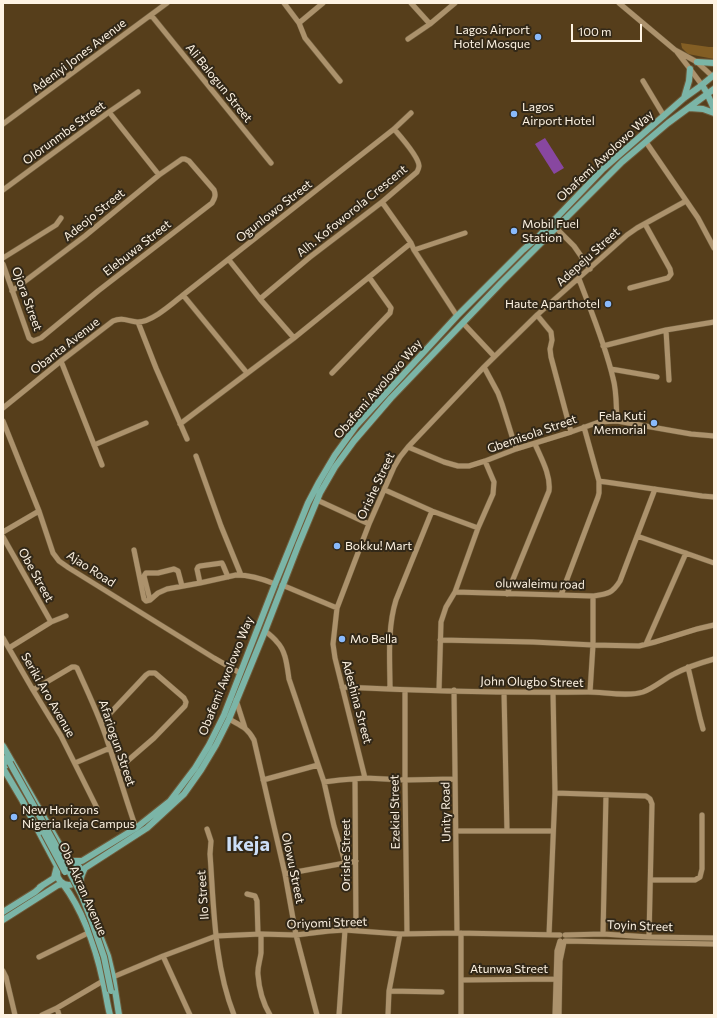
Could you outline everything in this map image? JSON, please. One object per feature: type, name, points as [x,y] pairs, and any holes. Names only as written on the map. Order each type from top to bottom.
[{"type":"main road","points":[[697,62],[714,63]]},
{"type":"main road","points":[[684,98],[689,81],[690,68]]},
{"type":"main road","name":"Obafemi Awolowo Way","points":[[40,887],[54,878],[61,863],[82,861],[136,828],[184,794],[216,745],[229,719],[307,524],[335,467],[349,447],[388,396],[457,316],[538,237],[603,169],[684,98],[713,77]]},
{"type":"main road","points":[[702,85],[714,109]]},
{"type":"main road","name":"Obafemi Awolowo Way","points":[[45,893],[58,885],[74,884],[79,879],[85,868],[148,828],[171,803],[195,768],[210,745],[224,715],[308,503],[336,454],[356,426],[463,323],[622,162],[668,123],[714,89]]},
{"type":"main road","points":[[689,108],[703,109],[714,113]]},
{"type":"main road","points":[[3,746],[65,854],[70,861],[75,862],[80,868],[81,876],[79,884],[108,956],[113,977],[118,1015]]},
{"type":"main road","name":"Oba Akran Avenue","points":[[3,751],[6,765]]},
{"type":"main road","name":"Oba Akran Avenue","points":[[3,758],[54,842],[81,894],[104,958],[110,991]]},
{"type":"main road","points":[[6,765],[57,866],[58,879],[71,897],[88,933],[103,981],[111,1015]]},
{"type":"main road","points":[[35,825],[39,827],[43,826],[46,824],[45,820]]},
{"type":"main road","points":[[3,912],[40,887],[49,879],[54,869],[54,863],[50,853]]},
{"type":"main road","points":[[65,854],[76,858],[86,858]]},
{"type":"main road","points":[[82,891],[82,881],[92,863]]},
{"type":"main road","points":[[3,920],[45,893],[61,888],[71,897]]},
{"type":"main road","points":[[88,933],[89,929],[92,927],[95,927],[98,931]]},
{"type":"main road","points":[[110,991],[111,1015]]},
{"type":"main road","points":[[110,991],[118,1015]]},
{"type":"street","name":"Adeniyi Jones Avenue","points":[[3,124],[167,3]]},
{"type":"street","points":[[284,3],[299,23],[305,38],[340,81]]},
{"type":"street","points":[[299,23],[323,3]]},
{"type":"street","points":[[411,3],[430,24]]},
{"type":"street","points":[[408,39],[430,24],[455,3]]},
{"type":"street","points":[[619,3],[675,50],[702,85]]},
{"type":"street","name":"Ali Balogun Street","points":[[151,15],[271,163]]},
{"type":"street","points":[[675,50],[697,62],[713,77]]},
{"type":"street","points":[[643,81],[664,116]]},
{"type":"street","name":"Olorunmbe Street","points":[[3,190],[138,92]]},
{"type":"street","points":[[109,112],[159,175]]},
{"type":"street","name":"Ogunlowo Street","points":[[146,320],[156,316],[229,260],[394,129],[411,113]]},
{"type":"street","name":"Alh. Kofoworola Crescent","points":[[260,299],[310,257],[382,202],[417,172],[419,164],[394,129]]},
{"type":"street","points":[[646,142],[698,218],[714,248]]},
{"type":"street","name":"Adeojo Street","points":[[12,291],[85,236],[159,175],[182,159],[189,161]]},
{"type":"street","name":"Elebuwa Street","points":[[33,341],[41,338],[98,291],[212,203],[215,199],[214,190],[189,161]]},
{"type":"street","name":"Adepeju Street","points":[[494,356],[537,315],[627,235],[686,201]]},
{"type":"street","points":[[382,202],[457,316]]},
{"type":"street","points":[[3,258],[56,225],[61,218]]},
{"type":"street","points":[[630,288],[668,278],[671,274],[670,269],[645,224]]},
{"type":"street","points":[[556,228],[574,246],[590,268]]},
{"type":"street","points":[[414,250],[465,233]]},
{"type":"street","points":[[180,424],[294,338],[411,244]]},
{"type":"street","points":[[229,260],[294,338]]},
{"type":"street","name":"Ojora Street","points":[[3,264],[29,338],[33,341]]},
{"type":"street","points":[[332,372],[390,313],[391,308],[369,277]]},
{"type":"street","points":[[578,279],[611,369],[615,385],[617,421]]},
{"type":"street","points":[[183,295],[247,373]]},
{"type":"street","points":[[537,315],[550,332],[552,340],[550,349],[551,357],[571,432]]},
{"type":"street","name":"Obanta Avenue","points":[[3,408],[113,321],[118,319],[138,322],[146,320]]},
{"type":"street","points":[[138,322],[187,440]]},
{"type":"street","points":[[603,346],[666,330],[714,322]]},
{"type":"street","points":[[463,323],[494,356]]},
{"type":"street","points":[[666,330],[669,380]]},
{"type":"street","name":"Orishe Street","points":[[337,608],[394,467],[408,447],[494,356]]},
{"type":"street","points":[[61,361],[102,465]]},
{"type":"street","points":[[484,367],[498,392],[516,449]]},
{"type":"street","points":[[611,369],[657,377]]},
{"type":"street","name":"Ajao Road","points":[[3,421],[51,548],[59,561],[240,673]]},
{"type":"street","name":"Gbemisola Street","points":[[408,447],[450,464],[470,466],[516,449],[599,422],[617,421],[691,434],[714,436]]},
{"type":"street","points":[[94,445],[146,423]]},
{"type":"street","points":[[561,595],[599,492],[599,481],[584,427]]},
{"type":"street","points":[[507,594],[550,486],[547,474],[535,444]]},
{"type":"street","points":[[196,456],[221,526],[241,575]]},
{"type":"street","points":[[439,690],[441,622],[446,607],[455,592],[478,528],[493,494],[494,482],[485,461]]},
{"type":"street","points":[[599,481],[714,497]]},
{"type":"street","points":[[593,596],[610,593],[617,587],[655,489]]},
{"type":"street","points":[[385,490],[432,511],[478,528]]},
{"type":"street","points":[[318,500],[370,524]]},
{"type":"street","points":[[3,532],[38,511]]},
{"type":"street","points":[[390,689],[392,613],[432,511]]},
{"type":"street","points":[[637,536],[713,562],[714,564]]},
{"type":"street","name":"Obe Street","points":[[3,537],[51,622]]},
{"type":"street","points":[[134,550],[145,601],[150,600],[167,588],[236,575],[263,579],[275,584]]},
{"type":"street","points":[[646,644],[686,553]]},
{"type":"street","points":[[200,583],[197,569],[200,566],[222,563],[228,577]]},
{"type":"street","points":[[150,600],[144,576],[146,573],[174,569],[178,571],[182,586]]},
{"type":"street","points":[[282,585],[337,608]]},
{"type":"street","name":"oluwaleimu road","points":[[455,592],[593,596],[593,645],[590,692]]},
{"type":"street","name":"Adeshina Street","points":[[337,608],[333,644],[334,658],[366,778]]},
{"type":"street","points":[[9,648],[51,622],[66,616]]},
{"type":"street","points":[[440,640],[639,646],[714,625]]},
{"type":"street","points":[[265,631],[277,641],[282,648],[287,662],[289,679],[324,782],[334,826],[345,862]]},
{"type":"street","name":"Seriki Aro Avenue","points":[[3,638],[61,736],[97,808]]},
{"type":"street","name":"John Olugbo Street","points":[[342,687],[405,690],[553,693],[590,692],[627,694],[643,692],[688,667],[714,659]]},
{"type":"street","name":"Afariogun Street","points":[[33,690],[72,667],[77,668],[101,723],[136,828]]},
{"type":"street","points":[[688,667],[703,729]]},
{"type":"street","points":[[101,723],[149,673],[155,672],[184,698],[186,702],[185,706],[154,738],[117,770]]},
{"type":"street","name":"Ezekiel Street","points":[[405,690],[404,780],[407,934]]},
{"type":"street","name":"Unity Road","points":[[454,690],[456,831],[462,980],[461,1015]]},
{"type":"street","points":[[504,692],[507,831]]},
{"type":"street","points":[[550,935],[555,793],[553,693]]},
{"type":"street","name":"Olowu Street","points":[[236,700],[245,728]]},
{"type":"street","name":"Olowu Street","points":[[229,719],[250,732],[254,740],[285,874],[296,935],[317,1015]]},
{"type":"street","points":[[75,763],[110,748]]},
{"type":"street","points":[[263,780],[318,765]]},
{"type":"street","points":[[324,782],[366,778],[404,780],[455,779]]},
{"type":"street","name":"Orishe Street","points":[[355,779],[356,930]]},
{"type":"street","points":[[555,793],[646,796],[650,800],[652,804],[649,937]]},
{"type":"street","points":[[603,934],[606,795]]},
{"type":"street","points":[[651,880],[695,880],[700,877],[702,869],[702,815]]},
{"type":"street","name":"Ilo Street","points":[[207,829],[211,841],[210,854],[216,936],[222,973],[234,1015]]},
{"type":"street","points":[[456,831],[553,832]]},
{"type":"street","points":[[285,874],[356,861]]},
{"type":"street","points":[[247,894],[255,896],[257,901],[261,954],[258,965],[258,975],[260,990],[265,1007],[270,1015]]},
{"type":"street","points":[[339,1015],[345,930]]},
{"type":"street","name":"Oriyomi Street","points":[[113,977],[216,936],[260,934],[296,935],[345,930],[400,934],[459,933],[550,935]]},
{"type":"street","points":[[39,957],[88,933]]},
{"type":"street","points":[[388,1015],[389,992],[400,934]]},
{"type":"street","name":"Toyin Street","points":[[562,938],[603,934],[649,937],[714,938]]},
{"type":"street","name":"Toyin Street","points":[[550,935],[562,938],[714,944]]},
{"type":"street","points":[[555,1015],[557,951],[562,938]]},
{"type":"street","points":[[559,1015],[562,938]]},
{"type":"street","points":[[163,956],[190,1015]]},
{"type":"street","points":[[3,971],[15,1015]]},
{"type":"street","name":"Atunwa Street","points":[[462,980],[556,979]]},
{"type":"street","points":[[42,1015],[103,981]]},
{"type":"street","points":[[389,992],[442,992]]},
{"type":"street","points":[[57,1008],[58,1015]]},
{"type":"shaded area","points":[[681,43],[714,47],[714,59],[688,54],[682,48]]},
{"type":"shaded area","points":[[545,138],[564,168],[554,174],[535,144]]},
{"type":"place","name":"Lagos Airport Hotel Mosque","points":[[538,37]]},
{"type":"place","name":"Lagos Airport Hotel","points":[[514,114]]},
{"type":"place","name":"Mobil Fuel Station","points":[[514,231]]},
{"type":"place","name":"Haute Aparthotel","points":[[608,304]]},
{"type":"place","name":"Fela Kuti Memorial","points":[[654,423]]},
{"type":"place","name":"Bokku! Mart","points":[[337,546]]},
{"type":"place","name":"Mo Bella","points":[[342,639]]},
{"type":"place","name":"New Horizons Nigeria Ikeja Campus","points":[[14,817]]},
{"type":"district","name":"Ikeja","points":[[248,844]]}]
